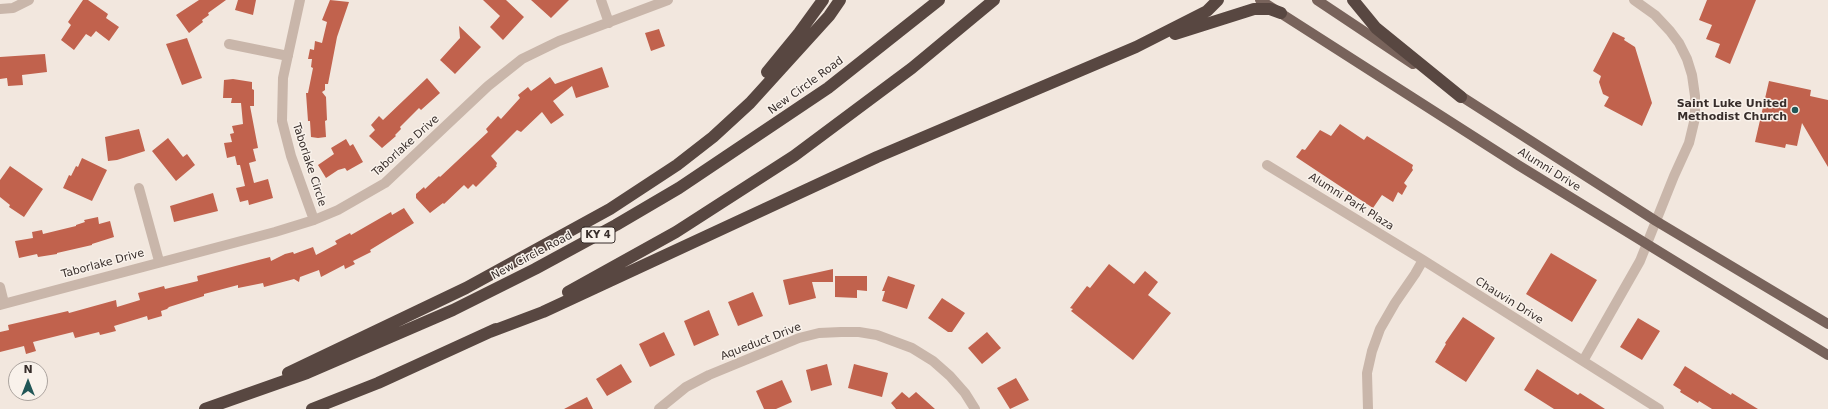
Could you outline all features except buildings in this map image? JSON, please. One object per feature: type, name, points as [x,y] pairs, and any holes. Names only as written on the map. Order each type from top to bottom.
[{"type":"highway","points":[[698,149],[777,61],[823,0]]},
{"type":"highway","points":[[219,404],[466,288],[610,209],[677,165],[698,149],[750,103],[829,16],[840,0]]},
{"type":"highway","name":"New Circle Road","points":[[205,409],[327,365],[453,310],[535,269],[616,225],[679,188],[828,88],[938,0]]},
{"type":"highway","points":[[312,409],[378,383],[490,332],[529,313],[635,256],[676,232],[794,156],[912,68],[994,0]]},
{"type":"highway","points":[[490,332],[543,312],[877,157],[1136,47],[1207,11],[1218,0]]},
{"type":"highway","points":[[1353,0],[1376,28],[1461,97]]},
{"type":"highway","points":[[1136,47],[1244,11],[1263,8],[1281,13]]},
{"type":"main road","name":"Alumni Drive","points":[[1260,0],[1518,165],[1828,355]]},
{"type":"main road","name":"Alumni Drive","points":[[1317,0],[1461,97],[1656,221],[1828,324]]},
{"type":"street","points":[[0,9],[13,8],[29,0]]},
{"type":"street","name":"Taborlake Circle","points":[[300,0],[283,78],[282,121],[291,156],[314,220]]},
{"type":"street","points":[[601,0],[609,23]]},
{"type":"street","name":"Taborlake Drive","points":[[2,304],[314,220],[338,210],[385,183],[488,86],[522,59],[559,41],[668,0]]},
{"type":"street","points":[[1583,361],[1640,261],[1689,143],[1695,118],[1695,96],[1692,75],[1679,43],[1655,15],[1634,0]]},
{"type":"street","points":[[229,44],[288,56]]},
{"type":"street","name":"Alumni Park Plaza","points":[[1267,164],[1423,260]]},
{"type":"street","points":[[139,188],[159,261]]},
{"type":"street","points":[[1368,409],[1367,373],[1372,351],[1380,329],[1423,260]]},
{"type":"street","name":"Chauvin Drive","points":[[1423,260],[1659,409]]},
{"type":"street","points":[[0,287],[2,304]]},
{"type":"street","name":"Aqueduct Drive","points":[[659,409],[686,387],[708,375],[799,338],[819,333],[859,332],[877,335],[912,348],[933,361],[950,376],[965,393],[975,409]]},
{"type":"place","name":"Saint Luke United Methodist Church","points":[[1795,110]]}]
